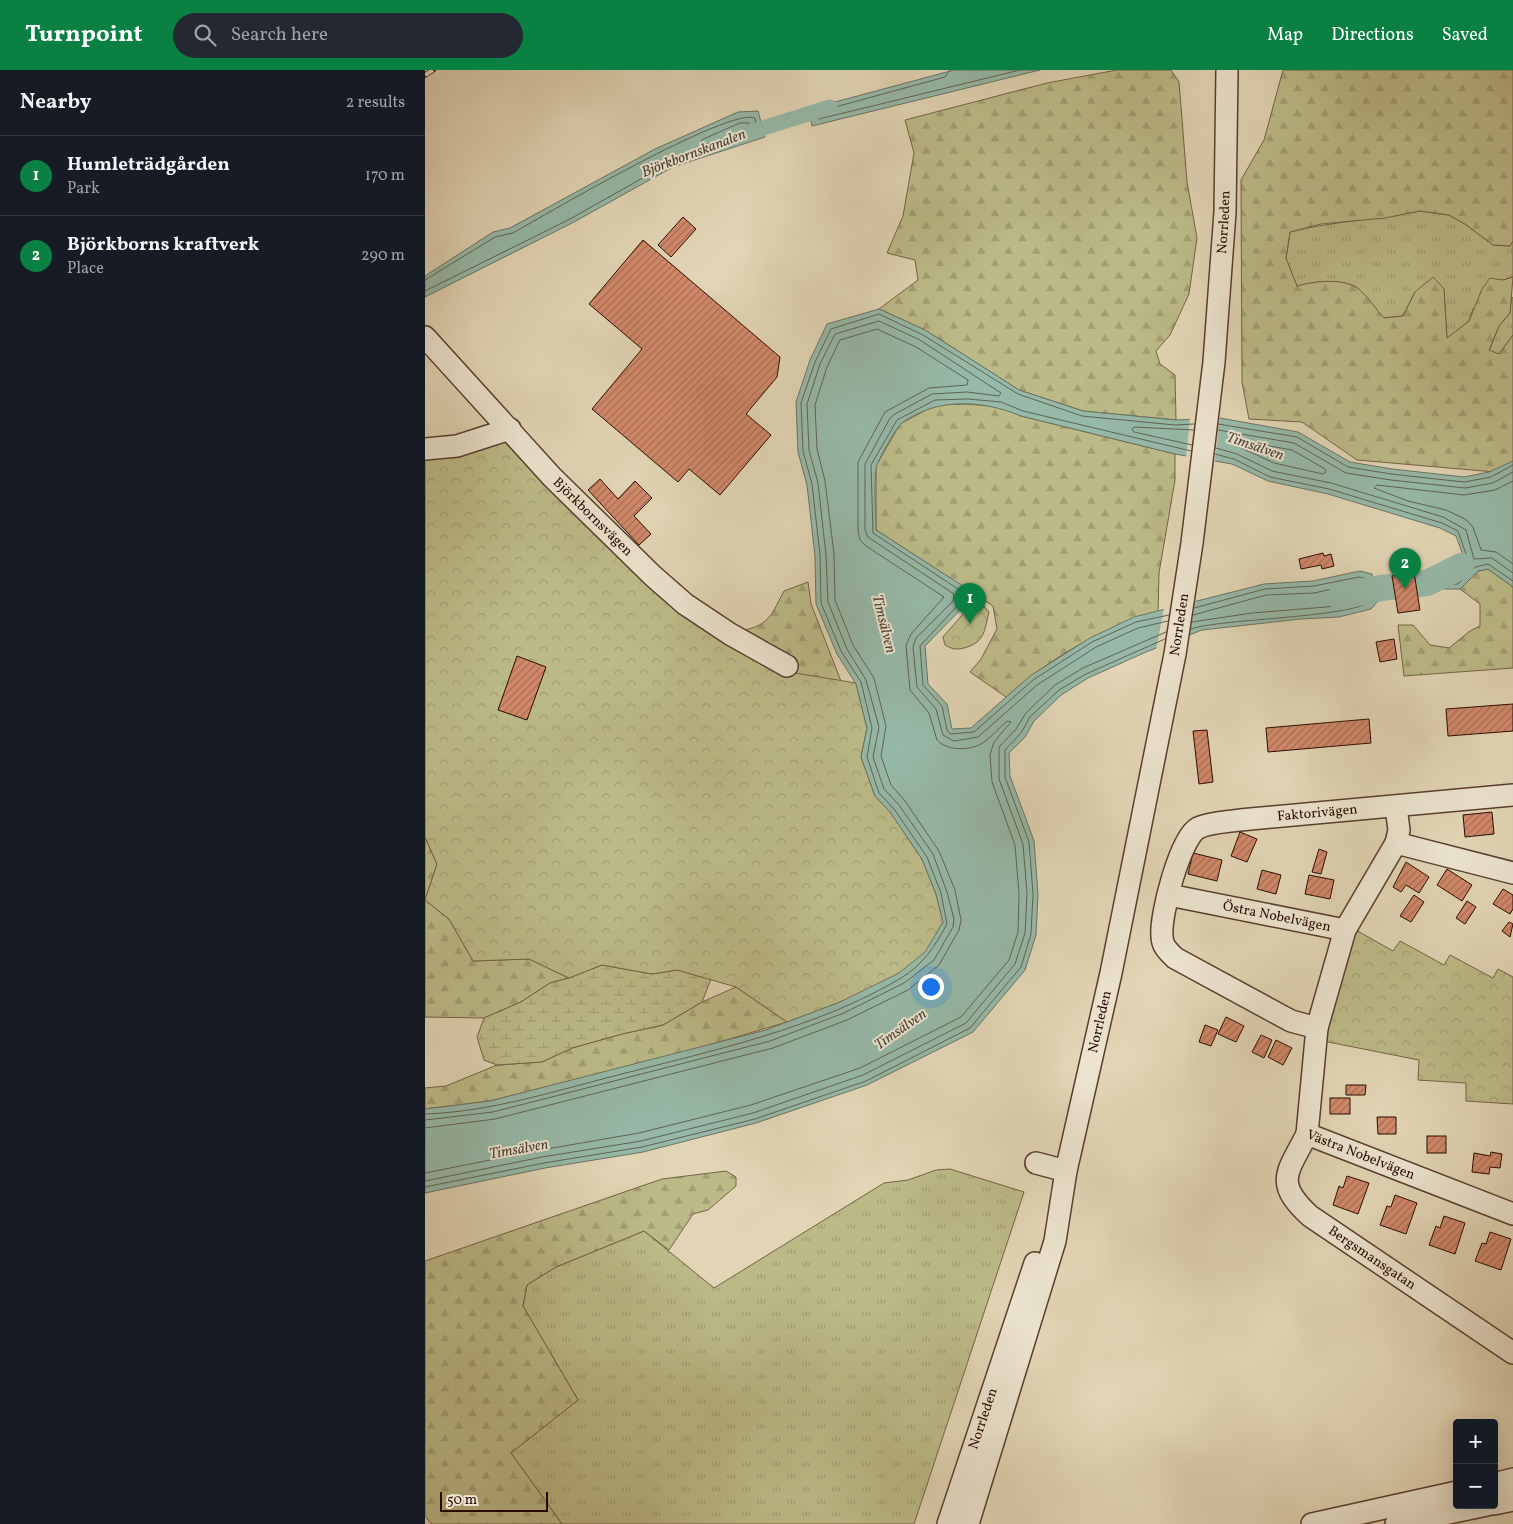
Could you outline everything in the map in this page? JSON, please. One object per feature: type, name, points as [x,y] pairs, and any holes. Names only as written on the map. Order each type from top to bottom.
[{"type":"street","name":"Norrleden","points":[[968,1524],[1055,1241],[1066,1171],[1111,974],[1175,654],[1210,400],[1225,212],[1227,70]]},
{"type":"street","name":"Björkbornsvägen","points":[[425,337],[580,506],[685,604],[730,634],[787,666]]},
{"type":"street","points":[[425,449],[457,446],[510,429]]},
{"type":"street","name":"Faktorivägen","points":[[1169,895],[1176,863],[1185,842],[1198,828],[1240,820],[1513,795]]},
{"type":"street","points":[[1396,807],[1399,830],[1397,843],[1513,873]]},
{"type":"street","name":"Östra Nobelvägen","points":[[1169,895],[1345,930],[1397,843]]},
{"type":"street","points":[[1169,895],[1161,935],[1165,948],[1175,958],[1291,1021],[1317,1028]]},
{"type":"street","name":"Västra Nobelvägen","points":[[1345,930],[1317,1028],[1307,1134],[1513,1214]]},
{"type":"street","name":"Bergsmansgatan","points":[[1307,1134],[1290,1169],[1286,1185],[1293,1200],[1310,1216],[1513,1353]]},
{"type":"street","points":[[1036,1163],[1066,1171]]},
{"type":"street","name":"Norrleden","points":[[948,1524],[1066,1171]]},
{"type":"street","points":[[1498,1483],[1513,1480]]},
{"type":"street","points":[[1312,1524],[1453,1493]]},
{"type":"street","points":[[1498,1503],[1513,1500]]},
{"type":"street","points":[[1395,1524],[1468,1509]]},
{"type":"green space","points":[[1117,70],[1171,70],[1179,82],[1187,182],[1197,238],[1189,294],[1170,335],[1156,351],[1160,364],[1175,375],[1176,420],[1083,411],[1019,390],[925,330],[879,309],[918,280],[915,260],[887,253],[903,216],[914,153],[905,120],[1047,83]]},
{"type":"green space","points":[[1283,70],[1513,70],[1513,241],[1510,246],[1493,245],[1465,224],[1449,215],[1420,211],[1385,218],[1321,224],[1290,232],[1286,258],[1297,286],[1331,281],[1348,284],[1361,291],[1384,318],[1403,316],[1415,292],[1433,277],[1444,289],[1447,338],[1469,321],[1482,289],[1490,278],[1503,280],[1513,277],[1510,313],[1499,326],[1489,350],[1499,354],[1513,335],[1513,465],[1495,472],[1357,460],[1302,422],[1249,419],[1242,382],[1241,180],[1264,140]]},
{"type":"green space","points":[[1420,211],[1449,215],[1465,224],[1493,245],[1510,246],[1513,241],[1513,277],[1503,280],[1473,309],[1469,321],[1447,339],[1444,289],[1415,292],[1403,316],[1383,318],[1361,291],[1348,284],[1331,281],[1297,286],[1286,259],[1290,232],[1322,225]]},
{"type":"green space","points":[[1513,297],[1513,335],[1499,354],[1489,351],[1499,326],[1510,313],[1511,299]]},
{"type":"green space","points":[[967,404],[1001,407],[1021,416],[1175,454],[1175,480],[1159,573],[1158,612],[1117,626],[1077,646],[1039,670],[1006,697],[970,672],[981,659],[997,629],[993,606],[876,530],[876,466],[900,424],[935,405]]},
{"type":"green space","points":[[502,438],[544,483],[783,671],[856,683],[867,728],[861,757],[875,796],[890,812],[922,859],[936,894],[943,922],[926,952],[914,963],[881,984],[821,1010],[787,1022],[736,987],[677,970],[652,974],[602,965],[569,978],[529,959],[473,961],[449,919],[425,900],[437,864],[425,837],[425,455]]},
{"type":"green space","points":[[1488,569],[1513,587],[1513,668],[1404,676],[1398,625],[1413,625],[1430,645],[1449,648],[1470,631],[1480,626],[1480,604],[1460,589],[1478,571]]},
{"type":"green space","points":[[808,582],[811,604],[844,689],[716,684],[744,630],[760,625],[765,621],[773,612],[784,591]]},
{"type":"green space","points":[[971,605],[983,605],[989,612],[983,635],[976,643],[964,648],[954,649],[945,645],[943,637]]},
{"type":"green space","points":[[425,837],[437,864],[425,900]]},
{"type":"green space","points":[[425,900],[449,919],[473,961],[529,959],[569,978],[550,983],[521,1002],[484,1018],[425,1017]]},
{"type":"green space","points":[[1354,929],[1393,951],[1400,941],[1444,965],[1450,955],[1493,978],[1498,969],[1513,977],[1513,1104],[1466,1101],[1466,1083],[1418,1080],[1419,1060],[1323,1041]]},
{"type":"green space","points":[[602,965],[652,974],[677,970],[711,979],[702,1002],[663,1025],[572,1048],[542,1062],[497,1065],[484,1060],[477,1037],[484,1018],[521,1002],[550,983]]},
{"type":"green space","points":[[736,987],[787,1022],[689,1051],[490,1101],[425,1109],[425,1088],[446,1086],[497,1065],[542,1062],[572,1048],[663,1025],[702,1002]]},
{"type":"green space","points":[[950,1169],[1024,1192],[914,1524],[562,1524],[511,1453],[578,1400],[523,1306],[527,1285],[556,1267],[644,1231],[714,1288],[884,1183],[908,1180],[936,1170]]},
{"type":"green space","points":[[726,1171],[736,1177],[736,1186],[708,1210],[693,1214],[669,1250],[644,1231],[556,1267],[527,1285],[523,1306],[578,1400],[511,1453],[562,1524],[431,1524],[425,1516],[425,1261],[662,1179]]},
{"type":"water","points":[[954,70],[1040,70],[812,126],[809,109]]},
{"type":"water","points":[[758,111],[765,137],[673,167],[572,223],[425,297],[425,276],[493,232],[510,228],[655,149],[738,112]]},
{"type":"water","name":"Timsälven","points":[[879,309],[925,330],[1019,390],[1083,411],[1176,420],[1220,418],[1298,432],[1350,462],[1392,469],[1464,477],[1489,472],[1513,461],[1513,587],[1488,569],[1478,571],[1460,589],[1431,589],[1429,577],[1446,569],[1444,562],[1463,555],[1456,536],[1440,528],[1328,494],[1268,481],[1232,464],[1175,454],[976,404],[945,405],[916,415],[899,426],[888,442],[877,465],[875,487],[876,530],[966,588],[964,606],[925,646],[928,684],[947,704],[952,729],[971,728],[1030,676],[1090,638],[1134,617],[1264,584],[1313,581],[1360,571],[1372,574],[1378,601],[1371,609],[1339,617],[1301,619],[1202,630],[1088,678],[1061,695],[1034,721],[1025,737],[1009,753],[1010,776],[1034,841],[1038,894],[1036,935],[1025,970],[973,1032],[867,1085],[756,1123],[643,1152],[545,1168],[425,1193],[425,1109],[490,1101],[766,1030],[840,1002],[899,973],[925,952],[943,922],[936,894],[922,859],[890,812],[875,796],[861,757],[867,728],[856,684],[837,654],[816,604],[815,556],[807,485],[798,452],[796,402],[810,360],[827,324]]},
{"type":"pier","points":[[1220,416],[1215,462],[1186,458],[1190,417]]},
{"type":"pier","points":[[1196,600],[1189,638],[1156,650],[1164,608]]},
{"type":"building","points":[[683,217],[696,229],[671,257],[658,245]]},
{"type":"building","points":[[643,240],[780,357],[777,377],[746,414],[771,435],[720,495],[689,469],[678,482],[592,409],[642,349],[589,304]]},
{"type":"building","points":[[600,479],[618,499],[635,481],[652,498],[634,516],[651,534],[639,545],[588,490]]},
{"type":"building","points":[[1323,553],[1324,556],[1331,554],[1334,566],[1322,569],[1321,565],[1301,569],[1299,559]]},
{"type":"building","points":[[1414,572],[1420,610],[1398,613],[1392,576]]},
{"type":"building","points":[[1394,639],[1397,659],[1380,662],[1376,642]]},
{"type":"building","points":[[517,656],[546,667],[527,720],[498,710]]},
{"type":"building","points":[[1513,704],[1513,731],[1448,736],[1446,709]]},
{"type":"building","points":[[1369,719],[1371,743],[1268,752],[1266,728]]},
{"type":"building","points":[[1207,730],[1213,782],[1199,784],[1193,731]]},
{"type":"building","points":[[1492,812],[1494,834],[1465,837],[1463,815]]},
{"type":"building","points":[[1240,832],[1257,839],[1247,862],[1231,856]]},
{"type":"building","points":[[1319,849],[1327,852],[1321,874],[1312,872]]},
{"type":"building","points":[[1193,853],[1222,860],[1217,881],[1188,874]]},
{"type":"building","points":[[1406,862],[1429,877],[1419,893],[1406,885],[1401,892],[1393,887]]},
{"type":"building","points":[[1447,869],[1472,885],[1462,901],[1437,885]]},
{"type":"building","points":[[1262,870],[1281,875],[1276,894],[1257,889]]},
{"type":"building","points":[[1309,875],[1334,880],[1330,899],[1305,894]]},
{"type":"building","points":[[1503,889],[1513,895],[1513,909],[1510,914],[1493,904]]},
{"type":"building","points":[[1414,895],[1424,902],[1411,922],[1400,916]]},
{"type":"building","points":[[1467,901],[1476,907],[1465,924],[1456,918]]},
{"type":"building","points":[[1509,922],[1513,924],[1510,937],[1502,931]]},
{"type":"building","points":[[1226,1017],[1244,1026],[1236,1042],[1218,1034]]},
{"type":"building","points":[[1205,1025],[1218,1030],[1211,1046],[1199,1042]]},
{"type":"building","points":[[1261,1035],[1272,1040],[1264,1058],[1252,1052]]},
{"type":"building","points":[[1276,1040],[1292,1048],[1283,1065],[1268,1057]]},
{"type":"building","points":[[1346,1085],[1366,1085],[1365,1095],[1346,1095]]},
{"type":"building","points":[[1330,1098],[1350,1098],[1350,1114],[1330,1114]]},
{"type":"building","points":[[1377,1117],[1396,1117],[1396,1134],[1378,1134]]},
{"type":"building","points":[[1427,1136],[1446,1136],[1446,1153],[1427,1153]]},
{"type":"building","points":[[1491,1152],[1502,1154],[1500,1168],[1490,1167],[1489,1174],[1472,1172],[1474,1153],[1490,1156]]},
{"type":"building","points":[[1347,1176],[1369,1183],[1358,1214],[1333,1205],[1339,1186],[1343,1188]]},
{"type":"building","points":[[1395,1195],[1417,1203],[1406,1234],[1380,1225],[1387,1206],[1391,1207]]},
{"type":"building","points":[[1444,1216],[1465,1223],[1455,1254],[1429,1245],[1436,1226],[1440,1228]]},
{"type":"building","points":[[1490,1232],[1511,1239],[1501,1270],[1475,1261],[1482,1243],[1486,1244]]},
{"type":"waterway","name":"Björkbornskanalen","points":[[744,134],[830,107]]},
{"type":"waterway","points":[[1340,597],[1381,588],[1427,583],[1461,566]]},
{"type":"railway","points":[[425,75],[433,70]]},
{"type":"place","name":"Björkborns kraftverk","points":[[1405,589]]},
{"type":"place","name":"Humleträdgården","points":[[970,624]]}]
